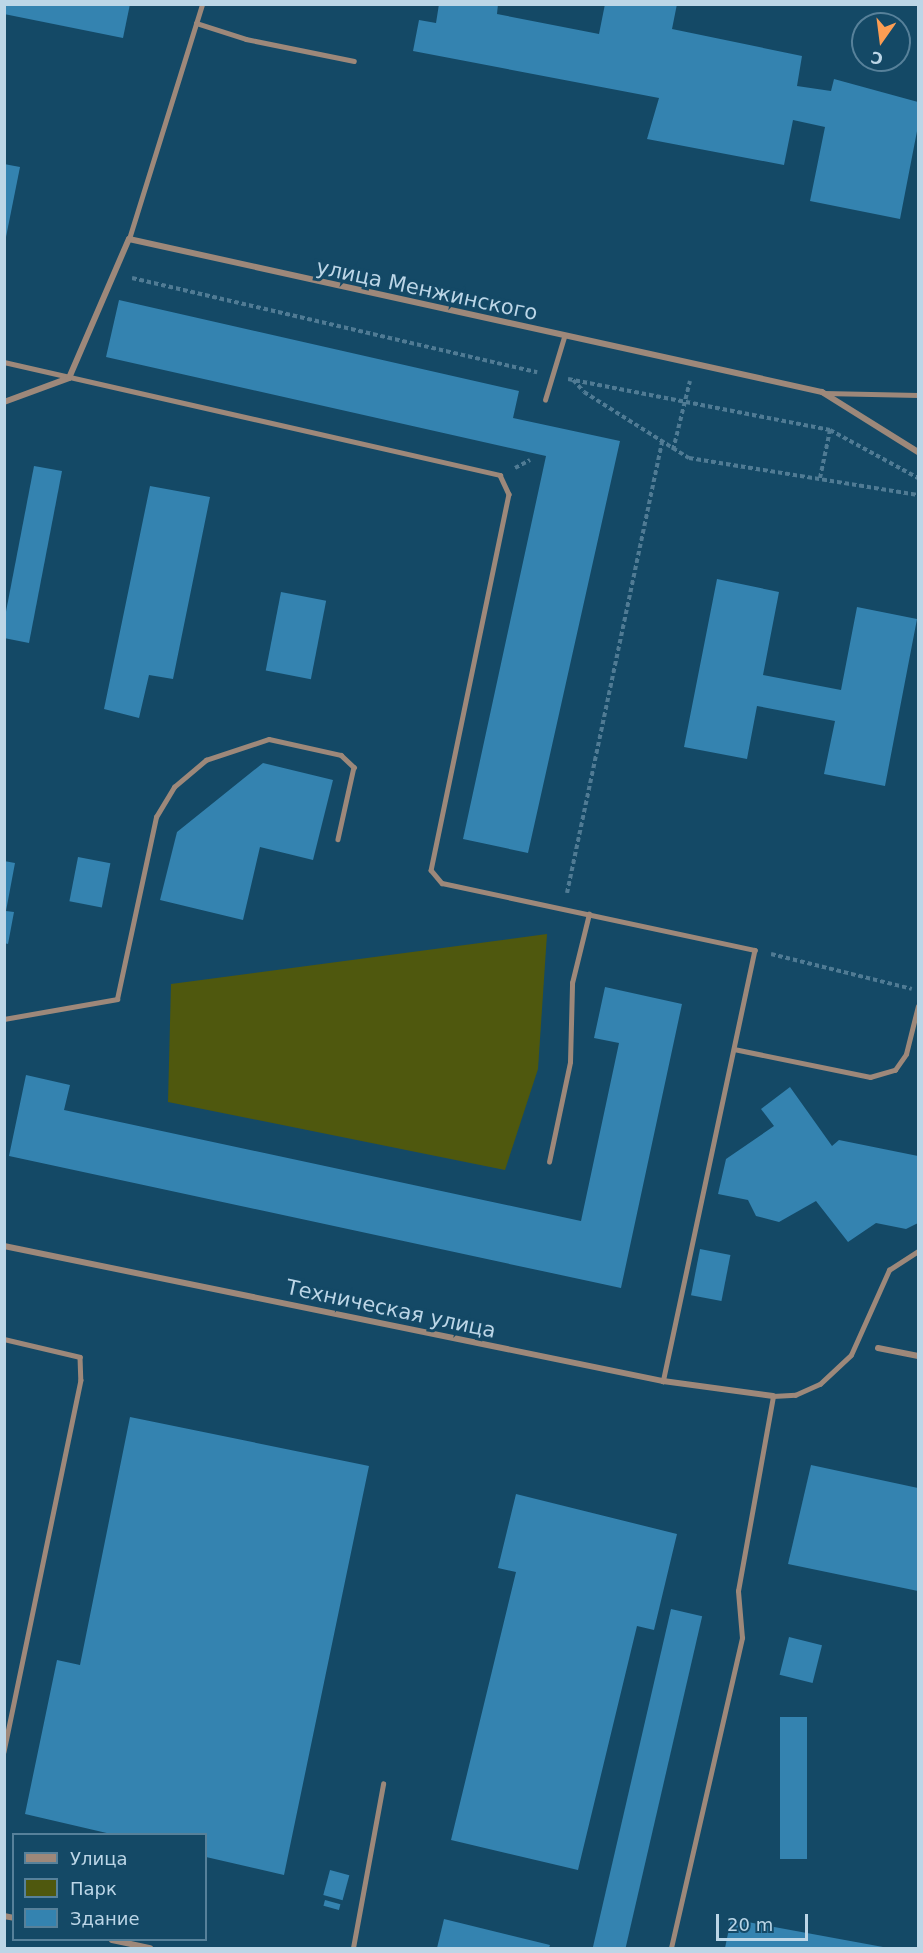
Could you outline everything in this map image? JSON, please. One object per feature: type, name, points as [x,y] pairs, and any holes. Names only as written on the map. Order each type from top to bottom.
[{"type":"street","points":[[4,402],[69,378],[117,274],[129,239]]},
{"type":"street","name":"улица Менжинского","points":[[129,239],[564,337],[822,392],[918,452]]},
{"type":"street","name":"Техническая улица","points":[[4,1246],[663,1381],[773,1396]]},
{"type":"street","points":[[878,1348],[918,1356]]},
{"type":"street","points":[[116,1941],[150,1948]]},
{"type":"lane","points":[[129,239],[202,4]]},
{"type":"lane","points":[[196,23],[246,39],[354,61]]},
{"type":"lane","points":[[545,400],[555,376],[564,337]]},
{"type":"lane","points":[[4,362],[500,475],[509,494],[431,870],[442,883],[755,950],[663,1381]]},
{"type":"lane","points":[[822,392],[918,394]]},
{"type":"lane","points":[[4,1019],[117,999],[156,818],[174,787],[206,760],[269,739],[341,755],[354,767],[338,839]]},
{"type":"lane","points":[[549,1162],[570,1062],[572,983],[590,914]]},
{"type":"lane","points":[[734,1049],[870,1077],[895,1070],[906,1054],[918,1006]]},
{"type":"lane","points":[[671,1948],[742,1638],[738,1591],[773,1396],[795,1395],[820,1384],[851,1354],[889,1270],[918,1251]]},
{"type":"lane","points":[[4,1339],[80,1357],[81,1380],[4,1752]]},
{"type":"lane","points":[[353,1948],[383,1784]]},
{"type":"path","points":[[117,274],[572,380],[830,430],[918,478]]},
{"type":"path","points":[[572,380],[584,392],[689,458],[918,495]]},
{"type":"path","points":[[673,450],[690,380]]},
{"type":"path","points":[[820,478],[830,430]]},
{"type":"path","points":[[563,909],[662,442]]},
{"type":"path","points":[[755,950],[918,991]]},
{"type":"green space","points":[[547,934],[538,1069],[505,1170],[168,1102],[171,984]]},
{"type":"building","points":[[4,4],[130,4],[123,38],[4,14]]},
{"type":"building","points":[[439,4],[498,4],[497,14],[599,34],[605,4],[677,4],[672,29],[802,56],[797,86],[831,91],[834,79],[918,102],[918,126],[900,219],[810,201],[825,127],[793,120],[784,165],[647,139],[659,98],[413,51],[419,20],[436,23]]},
{"type":"building","points":[[4,164],[20,167],[6,237],[4,237]]},
{"type":"building","points":[[119,300],[519,391],[513,418],[620,441],[528,853],[463,839],[546,456],[106,357]]},
{"type":"building","points":[[34,466],[62,471],[29,643],[4,638],[4,622]]},
{"type":"building","points":[[150,486],[210,497],[173,679],[149,675],[139,718],[104,709]]},
{"type":"building","points":[[717,579],[779,592],[763,675],[841,690],[857,607],[917,619],[885,786],[824,774],[835,721],[757,706],[747,759],[684,747]]},
{"type":"building","points":[[281,592],[326,601],[311,679],[266,671]]},
{"type":"building","points":[[263,763],[333,780],[313,860],[260,847],[243,920],[160,900],[177,832]]},
{"type":"building","points":[[78,857],[110,863],[102,907],[69,901]]},
{"type":"building","points":[[4,861],[15,863],[6,911],[14,912],[8,944],[4,943]]},
{"type":"building","points":[[605,987],[682,1004],[621,1288],[9,1156],[26,1075],[70,1085],[64,1110],[581,1221],[619,1043],[594,1038]]},
{"type":"building","points":[[790,1087],[832,1146],[839,1140],[918,1156],[918,1223],[906,1229],[876,1223],[848,1242],[816,1201],[779,1222],[756,1216],[748,1200],[718,1194],[726,1159],[774,1126],[761,1109]]},
{"type":"building","points":[[700,1249],[730,1255],[721,1301],[691,1295]]},
{"type":"building","points":[[130,1417],[369,1466],[284,1875],[207,1857],[207,1833],[107,1833],[25,1814],[57,1660],[80,1665]]},
{"type":"building","points":[[811,1465],[918,1488],[918,1591],[788,1564]]},
{"type":"building","points":[[516,1494],[677,1534],[654,1630],[637,1626],[578,1870],[451,1840],[516,1572],[498,1568]]},
{"type":"building","points":[[671,1609],[702,1616],[626,1948],[593,1948]]},
{"type":"building","points":[[789,1637],[822,1645],[813,1683],[780,1675]]},
{"type":"building","points":[[780,1717],[807,1717],[807,1859],[780,1859]]},
{"type":"building","points":[[330,1870],[349,1875],[343,1900],[323,1895]]},
{"type":"building","points":[[325,1900],[340,1904],[339,1910],[323,1906]]},
{"type":"building","points":[[444,1919],[550,1945],[549,1948],[437,1948]]},
{"type":"building","points":[[731,1919],[883,1947],[883,1948],[725,1948]]}]
